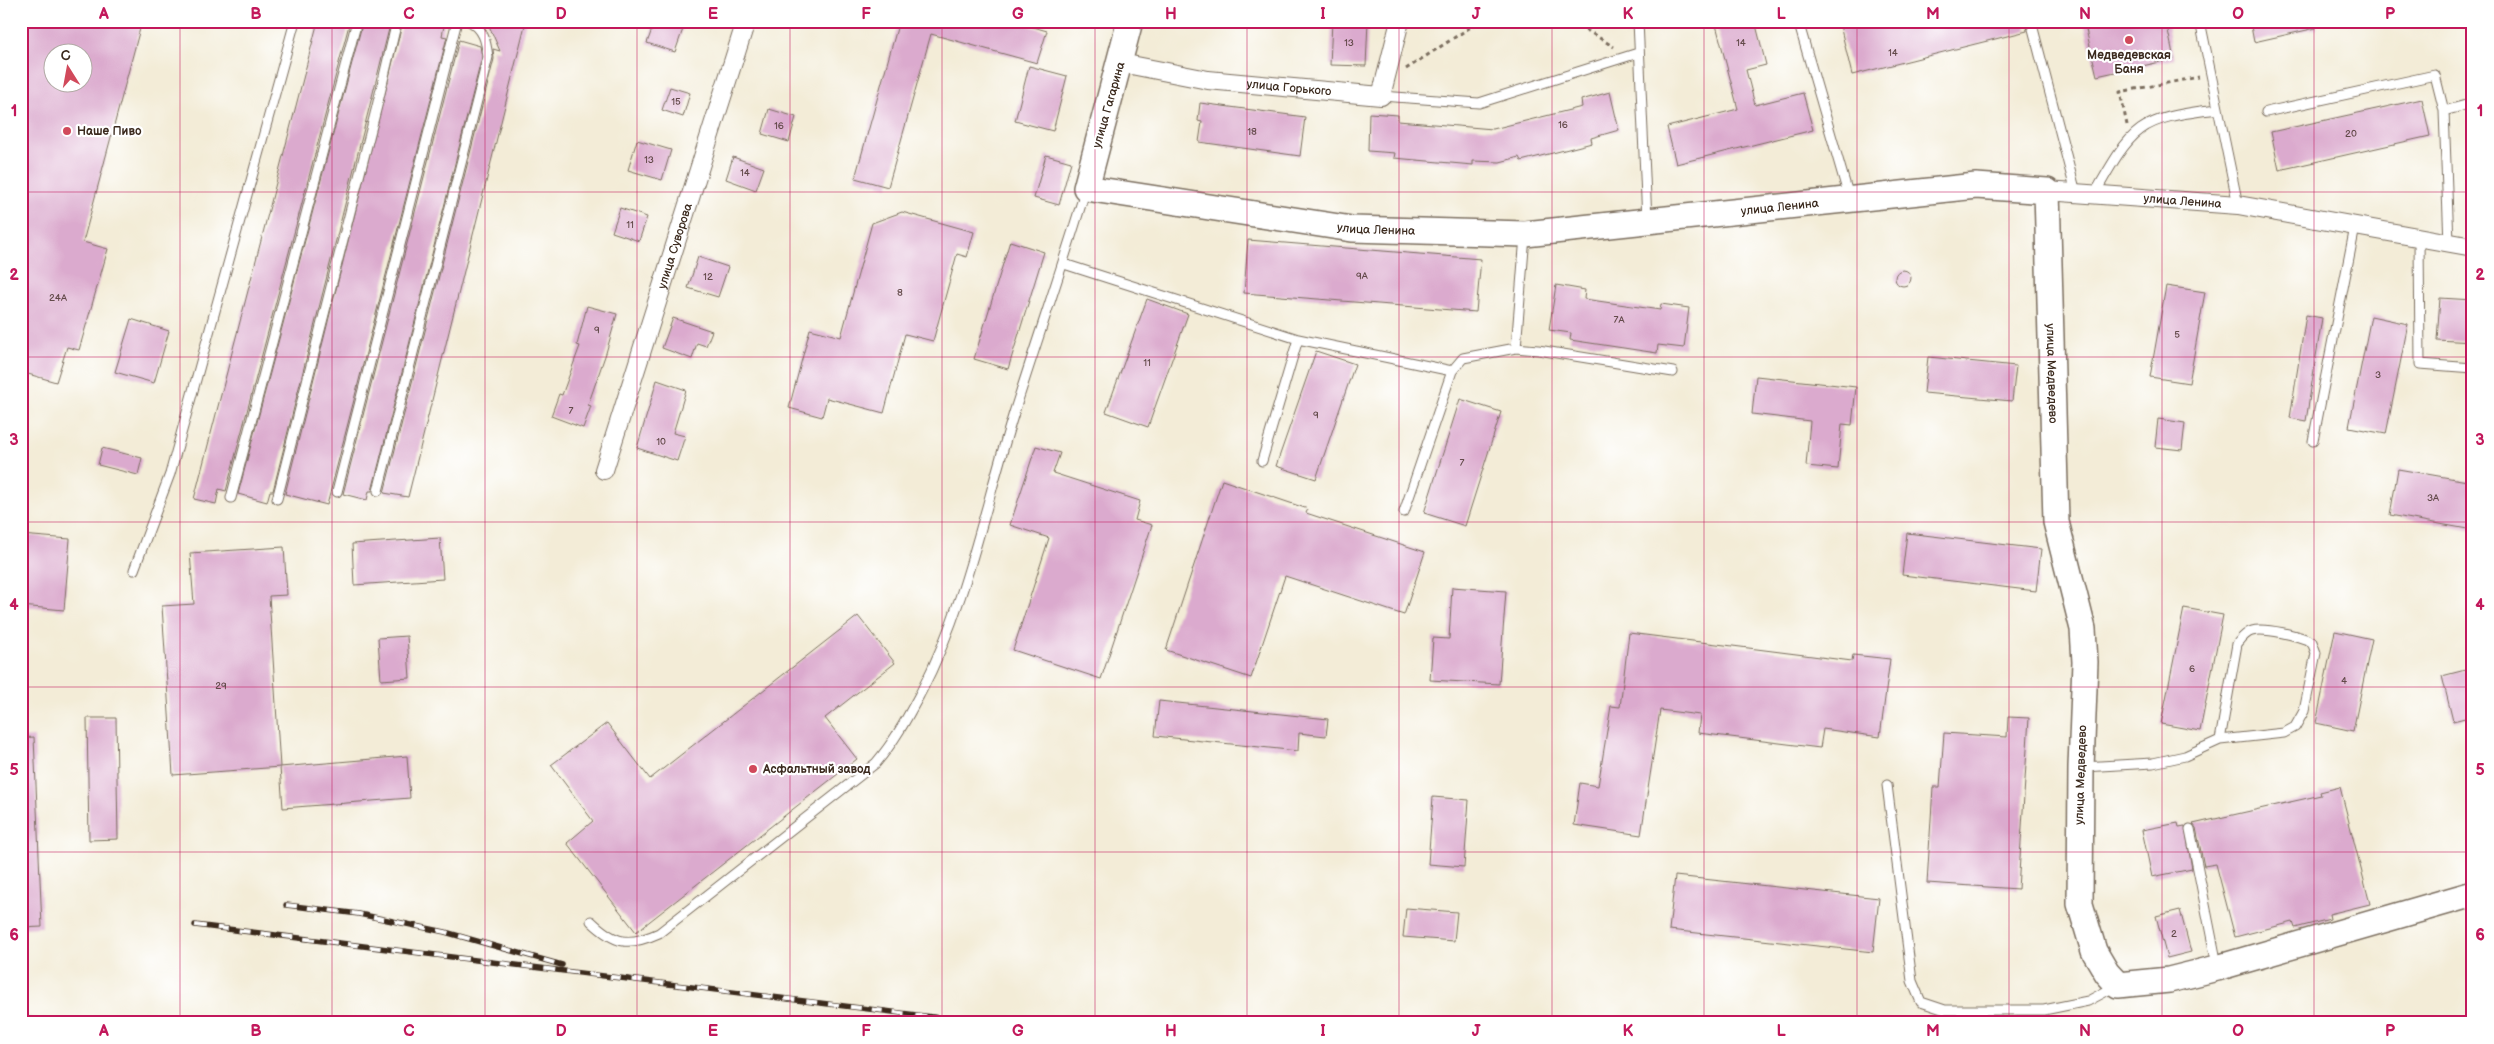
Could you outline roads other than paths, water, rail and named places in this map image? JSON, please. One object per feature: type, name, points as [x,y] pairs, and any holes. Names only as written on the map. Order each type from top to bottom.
[{"type":"street","name":"улица Суворова","points":[[604,470],[746,21]]},
{"type":"street","name":"улица Гагарина","points":[[1086,188],[1121,63],[1130,21]]},
{"type":"street","points":[[1381,96],[1400,21]]},
{"type":"street","name":"улица Горького","points":[[1121,63],[1208,80],[1381,96]]},
{"type":"street","name":"улица Ленина","points":[[1086,188],[1352,228],[1525,234],[1976,186],[2238,205],[2473,248]]},
{"type":"street","name":"улица Медведево","points":[[2046,191],[2056,522],[2083,629],[2086,662],[2081,767],[2080,904],[2094,951],[2107,973],[2118,985]]},
{"type":"street","points":[[2118,985],[2169,980],[2217,968],[2473,894]]},
{"type":"lane","points":[[134,570],[170,474],[295,21]]},
{"type":"lane","points":[[231,498],[357,21]]},
{"type":"lane","points":[[277,499],[338,251],[377,106],[396,21]]},
{"type":"lane","points":[[337,492],[457,21]]},
{"type":"lane","points":[[378,491],[488,57],[486,41],[479,24],[469,21]]},
{"type":"lane","points":[[1638,21],[1633,55],[1647,220]]},
{"type":"lane","points":[[1798,21],[1850,200]]},
{"type":"lane","points":[[2031,21],[2076,193]]},
{"type":"lane","points":[[2200,21],[2238,205]]},
{"type":"lane","points":[[1381,96],[1479,103],[1633,55]]},
{"type":"lane","points":[[2266,112],[2436,75],[2444,111],[2449,243]]},
{"type":"lane","points":[[2444,111],[2473,103]]},
{"type":"lane","points":[[2094,195],[2129,138],[2148,123],[2178,113],[2218,109]]},
{"type":"lane","points":[[591,921],[612,939],[627,942],[640,942],[659,933],[876,763],[892,745],[926,683],[948,632],[974,558],[1012,417],[1064,264],[1086,188]]},
{"type":"lane","points":[[2313,441],[2355,227]]},
{"type":"lane","points":[[1516,348],[1525,234]]},
{"type":"lane","points":[[2419,238],[2420,364],[2473,368]]},
{"type":"lane","points":[[1064,264],[1298,339],[1452,371]]},
{"type":"lane","points":[[1262,460],[1298,339]]},
{"type":"lane","points":[[1404,512],[1452,371],[1463,358],[1516,348],[1673,372]]},
{"type":"lane","points":[[2081,767],[2153,763],[2185,756],[2220,740],[2284,733],[2295,727],[2304,712],[2316,653],[2312,642],[2300,636],[2254,630],[2244,635],[2237,644],[2220,740]]},
{"type":"lane","points":[[1887,785],[1912,981],[1921,1002],[1945,1010],[2044,1010],[2088,1001],[2118,985]]},
{"type":"lane","points":[[2190,829],[2217,968]]},
{"type":"railway","points":[[286,905],[359,914],[445,932],[562,965]]},
{"type":"railway","points":[[195,925],[981,1023]]},
{"type":"place","name":"Медведевская Баня","points":[[2129,40]]},
{"type":"place","name":"Наше Пиво","points":[[67,131]]},
{"type":"place","name":"Асфальтный завод","points":[[753,769]]}]
